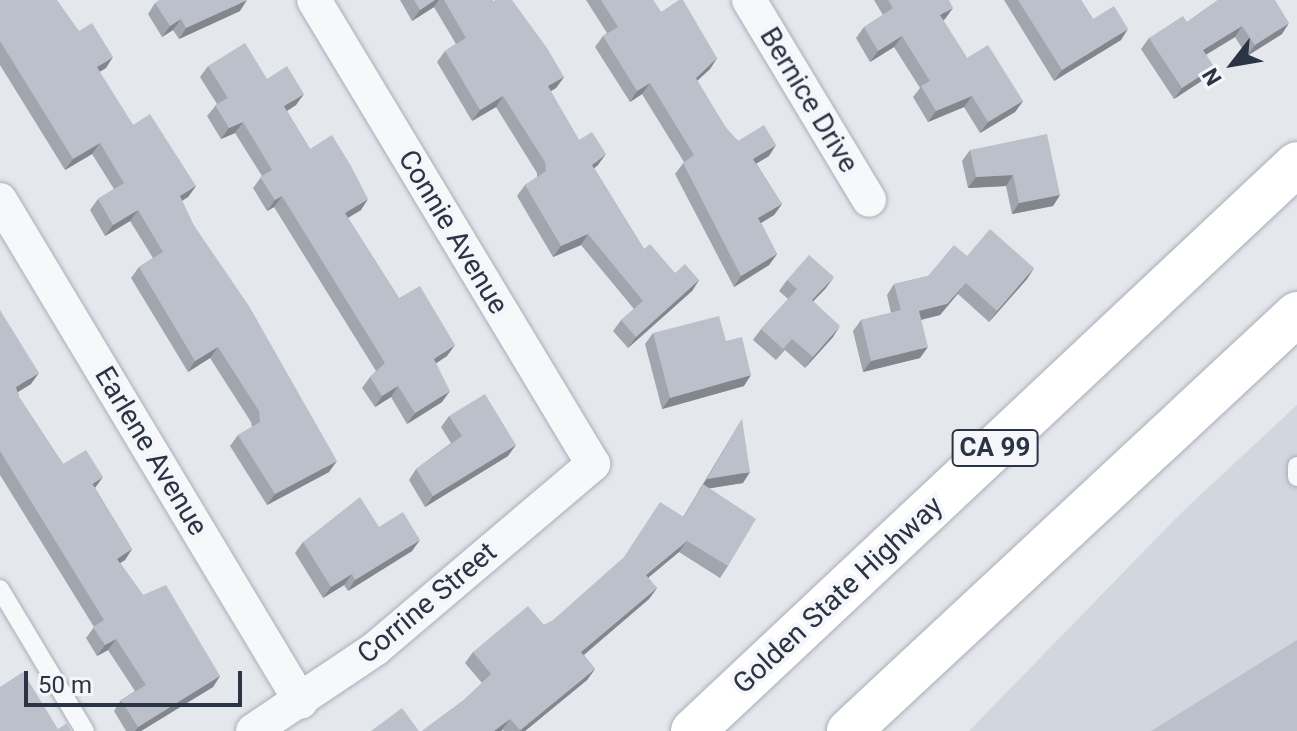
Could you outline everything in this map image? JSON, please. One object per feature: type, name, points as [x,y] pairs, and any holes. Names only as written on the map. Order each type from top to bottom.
[{"type":"highway","name":"Golden State Highway","points":[[693,731],[1297,164]]},
{"type":"highway","points":[[849,731],[1297,314]]},
{"type":"street","name":"Connie Avenue","points":[[314,0],[593,464]]},
{"type":"street","name":"Bernice Drive","points":[[749,0],[869,200]]},
{"type":"street","name":"Earlene Avenue","points":[[0,200],[301,702]]},
{"type":"street","name":"Corrine Street","points":[[253,731],[301,702],[375,649],[593,464]]},
{"type":"lane","points":[[1297,466],[1297,477]]},
{"type":"lane","points":[[0,589],[85,731]]},
{"type":"shaded area","points":[[1297,405],[1297,731],[969,731],[1180,514]]},
{"type":"building","points":[[0,0],[57,0],[79,31],[92,23],[113,57],[97,67],[133,125],[150,114],[196,186],[180,196],[193,224],[249,306],[337,461],[275,494],[238,435],[260,422],[259,411],[218,347],[195,361],[139,267],[163,252],[138,210],[113,225],[98,199],[124,183],[100,143],[73,159],[0,41]]},
{"type":"building","points":[[159,0],[247,0],[186,28],[181,19],[170,26],[155,3]]},
{"type":"building","points":[[414,0],[435,0],[420,10]]},
{"type":"building","points":[[444,0],[512,0],[564,77],[548,86],[579,140],[592,132],[606,154],[592,165],[644,249],[650,244],[675,273],[685,264],[699,280],[636,337],[621,320],[643,301],[588,234],[561,246],[525,185],[546,171],[545,162],[503,96],[480,110],[445,51],[466,38]]},
{"type":"building","points":[[601,0],[653,0],[661,12],[683,0],[717,58],[696,78],[726,128],[738,141],[764,125],[776,145],[753,159],[782,204],[758,218],[777,254],[741,276],[683,163],[694,155],[650,83],[637,91],[603,36],[618,27]]},
{"type":"building","points":[[888,0],[949,0],[953,8],[940,15],[967,58],[988,45],[1023,101],[988,122],[972,96],[936,111],[921,86],[930,81],[902,36],[878,51],[864,27],[893,8]]},
{"type":"building","points":[[1018,0],[1081,0],[1093,19],[1114,6],[1128,29],[1062,70]]},
{"type":"building","points":[[1218,0],[1275,0],[1289,23],[1255,45],[1242,26],[1203,50],[1214,67],[1182,88],[1149,38],[1183,16],[1187,22]]},
{"type":"building","points":[[245,43],[267,79],[287,66],[304,94],[284,106],[310,149],[332,135],[368,199],[345,213],[399,298],[420,286],[455,345],[434,359],[450,391],[415,413],[398,386],[382,396],[370,377],[385,363],[282,196],[275,200],[260,177],[272,170],[243,122],[229,128],[215,105],[228,98],[208,66]]},
{"type":"building","points":[[1047,134],[1060,195],[1019,203],[1013,175],[976,177],[970,150]]},
{"type":"building","points":[[990,229],[1034,268],[997,311],[966,283],[947,304],[919,311],[928,347],[871,361],[861,320],[901,310],[894,284],[928,276],[954,245],[967,256]]},
{"type":"building","points":[[809,255],[834,277],[812,300],[840,326],[813,357],[792,339],[783,349],[761,329],[797,289],[787,280]]},
{"type":"building","points":[[0,310],[39,373],[16,387],[19,397],[63,464],[86,450],[103,477],[92,484],[132,549],[117,559],[143,595],[166,585],[220,676],[138,727],[121,700],[146,685],[116,639],[105,645],[93,627],[104,620],[0,451]]},
{"type":"building","points":[[719,316],[726,341],[742,337],[751,375],[670,398],[653,333]]},
{"type":"building","points":[[485,394],[516,445],[433,496],[416,469],[462,436],[449,416]]},
{"type":"building","points":[[742,419],[750,472],[707,479]]},
{"type":"building","points":[[703,484],[756,519],[728,566],[687,541],[646,575],[657,588],[581,652],[595,669],[520,730],[510,719],[494,731],[422,731],[464,700],[491,674],[473,652],[528,606],[544,625],[552,621],[624,557],[660,502],[684,517]]},
{"type":"building","points":[[360,497],[379,527],[403,512],[420,540],[355,580],[352,574],[331,587],[303,542]]},
{"type":"building","points":[[1297,640],[1297,731],[1151,731]]},
{"type":"building","points":[[23,672],[58,729],[67,723],[71,731],[0,731],[0,687]]},
{"type":"building","points":[[402,708],[419,731],[371,731]]}]
